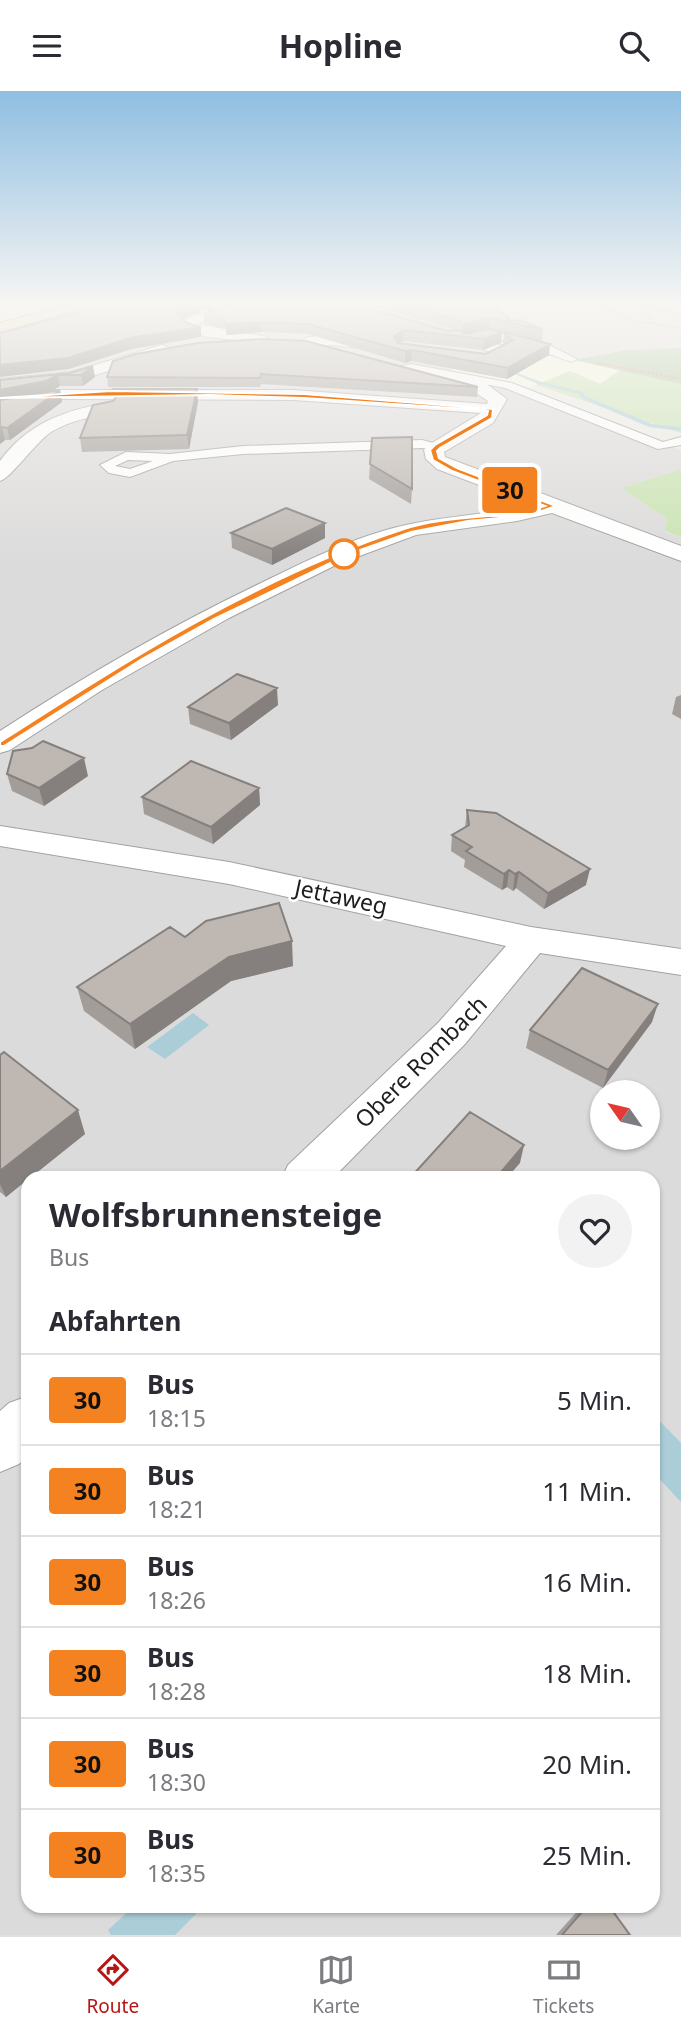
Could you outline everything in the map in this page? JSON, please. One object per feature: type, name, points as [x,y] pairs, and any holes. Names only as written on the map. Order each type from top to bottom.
[{"type":"street","points":[[488,391],[498,399],[487,419],[438,446],[434,454],[444,465],[681,554]]},
{"type":"street","points":[[0,398],[76,394],[230,394],[412,402],[491,410]]},
{"type":"street","points":[[0,475],[27,440],[70,416],[124,407],[215,402],[230,394]]},
{"type":"street","points":[[0,744],[139,657],[211,618],[346,552],[410,530],[468,519],[530,513],[552,506]]},
{"type":"street","name":"Jettaweg","points":[[0,836],[229,873],[531,939],[681,962]]},
{"type":"street","name":"Obere Rombach","points":[[311,1171],[396,1090],[498,984],[531,939]]},
{"type":"street","points":[[0,1445],[21,1428]]},
{"type":"lane","points":[[520,391],[662,446],[681,442]]},
{"type":"lane","points":[[51,400],[76,394]]},
{"type":"lane","points":[[170,458],[243,450],[422,444],[438,446]]},
{"type":"shaded area","points":[[0,391],[532,391],[681,450],[681,469],[621,488],[667,519],[665,532],[681,537],[681,1935],[0,1935]]},
{"type":"green space","points":[[554,391],[681,391],[681,433]]},
{"type":"green space","points":[[681,469],[681,537],[665,531],[667,519],[621,488]]},
{"type":"water","points":[[193,1013],[209,1025],[165,1059],[147,1047]]},
{"type":"water","points":[[660,1421],[681,1443],[681,1502],[660,1480]]},
{"type":"water","points":[[126,1913],[197,1913],[175,1935],[111,1935],[108,1930]]},
{"type":"building","points":[[59,391],[7,428],[0,429],[0,400]]},
{"type":"building","points":[[114,391],[197,391],[187,435],[80,438],[93,405],[113,401],[117,396]]},
{"type":"building","points":[[412,437],[412,489],[370,464],[372,438]]},
{"type":"building","points":[[286,508],[325,523],[272,549],[231,533]]},
{"type":"building","points":[[237,674],[277,688],[229,723],[188,707]]},
{"type":"building","points":[[43,741],[84,758],[39,788],[7,774],[13,751],[32,748]]},
{"type":"building","points":[[191,761],[259,788],[211,827],[142,797]]},
{"type":"building","points":[[467,810],[496,813],[590,869],[548,893],[519,872],[515,874],[509,870],[504,874],[466,851],[472,847],[452,835],[469,825]]},
{"type":"building","points":[[279,903],[292,941],[229,957],[130,1024],[77,987],[170,927],[185,937],[206,921]]},
{"type":"building","points":[[582,968],[658,1004],[608,1070],[530,1030]]},
{"type":"building","points":[[4,1052],[78,1110],[0,1171],[0,1055]]},
{"type":"building","points":[[470,1112],[524,1145],[502,1171],[416,1171]]},
{"type":"building","points":[[581,1913],[614,1913],[630,1935],[562,1935]]},
{"type":"waterway","points":[[573,391],[651,426],[681,429]]},
{"type":"bus line","name":"30","points":[[0,398],[111,393],[210,394],[304,396],[483,408],[491,410],[490,416],[438,446],[434,450],[436,460],[552,506],[530,513],[443,522],[410,530],[346,552],[281,582],[139,657],[0,744]]}]
